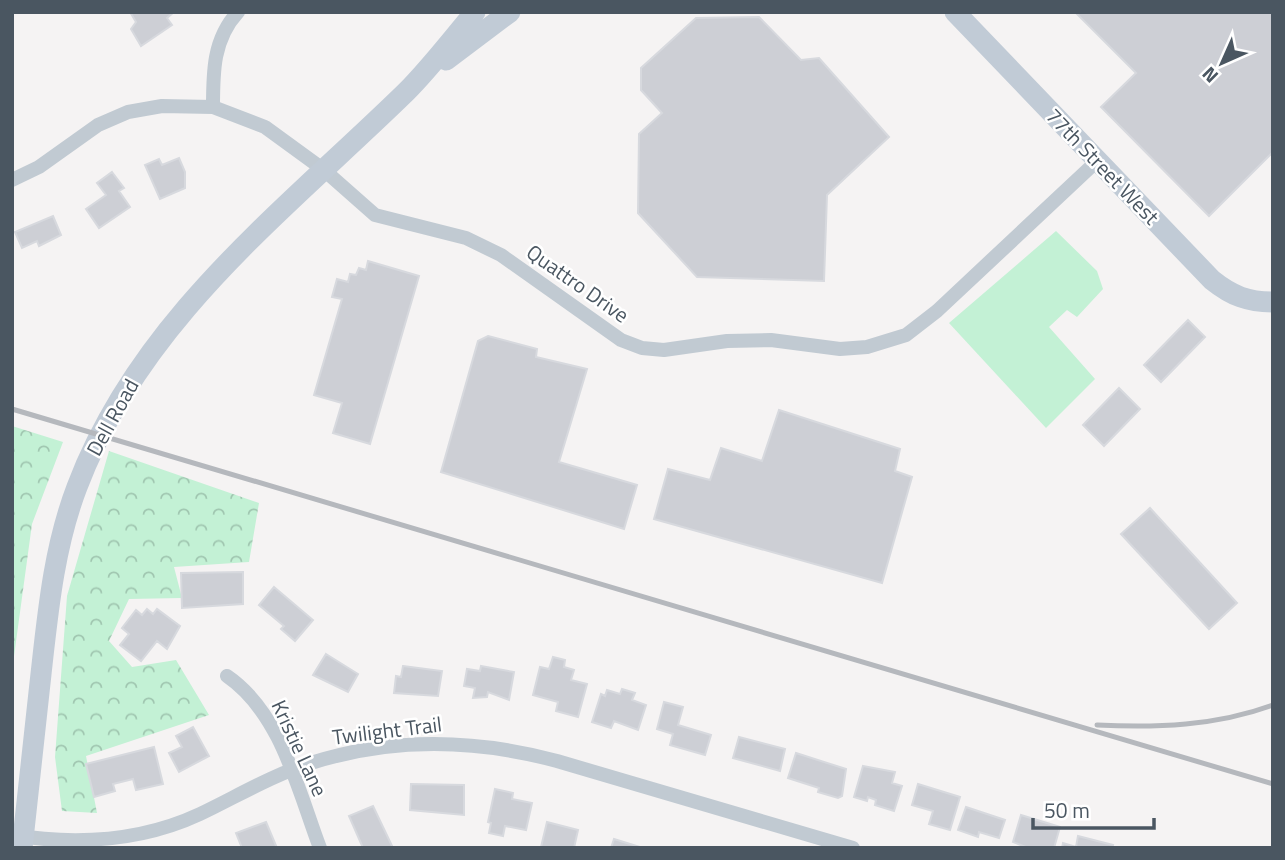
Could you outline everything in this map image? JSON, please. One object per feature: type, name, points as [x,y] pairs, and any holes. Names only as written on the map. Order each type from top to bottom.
[{"type":"street","points":[[213,107],[213,67],[229,22],[238,12]]},
{"type":"street","name":"Dell Road","points":[[19,840],[49,598],[59,543],[76,488],[118,398],[181,311],[408,90],[475,12]]},
{"type":"street","name":"Dell Road","points":[[408,90],[510,12]]},
{"type":"street","name":"77th Street West","points":[[955,12],[1212,280],[1230,294],[1267,302]]},
{"type":"street","name":"Quattro Drive","points":[[12,180],[39,167],[97,125],[128,112],[162,106],[213,107],[265,127],[324,170],[375,215],[466,238],[501,255],[602,328],[642,348],[664,350],[727,341],[771,340],[840,349],[867,347],[906,335],[937,311],[1097,161]]},
{"type":"street","name":"Kristie Lane","points":[[227,676],[247,690],[261,708],[290,770],[320,848]]},
{"type":"street","name":"Twilight Trail","points":[[19,840],[66,841],[133,836],[197,815],[290,770],[358,751],[408,744],[458,743],[509,748],[853,848]]},
{"type":"green space","points":[[1056,231],[1097,271],[1103,289],[1077,317],[1067,310],[1049,327],[1095,379],[1046,428],[949,323]]},
{"type":"green space","points":[[12,426],[63,442],[32,524],[12,671]]},
{"type":"green space","points":[[109,451],[259,503],[249,562],[174,567],[182,598],[129,599],[109,641],[132,667],[176,660],[209,715],[86,756],[97,813],[62,811],[55,757],[67,596]]},
{"type":"building","points":[[130,12],[174,12],[167,18],[172,25],[141,46],[131,29],[136,22]]},
{"type":"building","points":[[1075,12],[1273,12],[1273,152],[1209,216],[1101,107],[1136,73]]},
{"type":"building","points":[[759,17],[801,60],[819,58],[889,137],[827,195],[824,281],[697,277],[638,213],[639,134],[662,113],[641,90],[641,68],[696,18]]},
{"type":"building","points":[[179,158],[185,172],[185,188],[160,199],[145,165],[159,159],[162,165]]},
{"type":"building","points":[[112,172],[124,188],[119,191],[130,207],[99,228],[86,209],[106,195],[97,183]]},
{"type":"building","points":[[53,216],[61,235],[39,246],[37,241],[22,248],[15,232]]},
{"type":"building","points":[[368,261],[419,276],[370,444],[333,433],[342,403],[314,395],[342,299],[332,297],[337,279],[348,282],[350,274],[356,275],[359,268],[366,270]]},
{"type":"building","points":[[1188,320],[1205,337],[1161,382],[1144,365]]},
{"type":"building","points":[[488,336],[537,349],[536,357],[587,369],[559,462],[637,485],[624,529],[441,472],[478,341]]},
{"type":"building","points":[[1119,388],[1140,409],[1104,446],[1083,425]]},
{"type":"building","points":[[779,410],[900,449],[895,471],[912,477],[882,583],[654,519],[668,469],[710,480],[721,448],[762,461]]},
{"type":"building","points":[[1150,508],[1237,603],[1209,629],[1121,534]]},
{"type":"building","points":[[243,572],[243,604],[182,608],[181,573]]},
{"type":"building","points":[[274,587],[313,620],[295,641],[281,629],[284,626],[259,605]]},
{"type":"building","points":[[147,609],[153,614],[157,609],[180,626],[167,649],[157,641],[141,661],[120,645],[129,634],[122,628],[136,610],[142,615]]},
{"type":"building","points":[[326,654],[358,674],[348,692],[313,675]]},
{"type":"building","points":[[553,657],[565,660],[564,667],[574,670],[571,680],[587,684],[578,717],[556,711],[558,702],[533,695],[540,667],[549,669]]},
{"type":"building","points":[[403,666],[442,671],[438,696],[394,693],[396,676],[401,677]]},
{"type":"building","points":[[481,666],[514,672],[509,700],[488,692],[487,697],[473,698],[475,688],[464,686],[467,669],[480,671]]},
{"type":"building","points":[[622,689],[635,693],[632,700],[646,705],[638,730],[614,721],[611,728],[592,722],[601,694],[605,696],[607,690],[620,694]]},
{"type":"building","points":[[664,702],[683,707],[678,725],[711,735],[705,755],[670,745],[673,734],[657,729]]},
{"type":"building","points":[[193,727],[209,756],[179,772],[169,753],[182,747],[176,736]]},
{"type":"building","points":[[739,737],[785,749],[780,771],[733,758]]},
{"type":"building","points":[[154,747],[163,784],[136,790],[133,779],[113,784],[115,791],[94,797],[86,764]]},
{"type":"building","points":[[796,753],[846,769],[842,796],[838,798],[818,792],[819,788],[788,778]]},
{"type":"building","points":[[863,766],[895,772],[892,783],[902,786],[894,811],[875,805],[876,800],[868,797],[867,801],[854,797]]},
{"type":"building","points":[[411,784],[464,785],[464,815],[410,810]]},
{"type":"building","points":[[918,784],[960,797],[950,830],[929,824],[933,811],[912,805]]},
{"type":"building","points":[[495,789],[513,793],[512,799],[532,803],[526,830],[505,826],[503,836],[489,833],[491,823],[488,822]]},
{"type":"building","points":[[373,806],[393,848],[363,848],[349,816]]},
{"type":"building","points":[[966,807],[1005,820],[999,838],[979,832],[978,837],[958,830]]},
{"type":"building","points":[[1021,815],[1060,827],[1054,848],[1028,848],[1013,842]]},
{"type":"building","points":[[266,822],[277,848],[242,848],[236,833]]},
{"type":"building","points":[[547,822],[578,830],[574,848],[541,847]]},
{"type":"building","points":[[1078,836],[1113,845],[1112,848],[1062,848],[1063,843],[1076,847]]},
{"type":"building","points":[[614,839],[643,848],[611,848]]},
{"type":"railway","points":[[12,409],[1273,784]]},
{"type":"railway","points":[[1097,725],[1186,724],[1230,717],[1273,705]]}]
